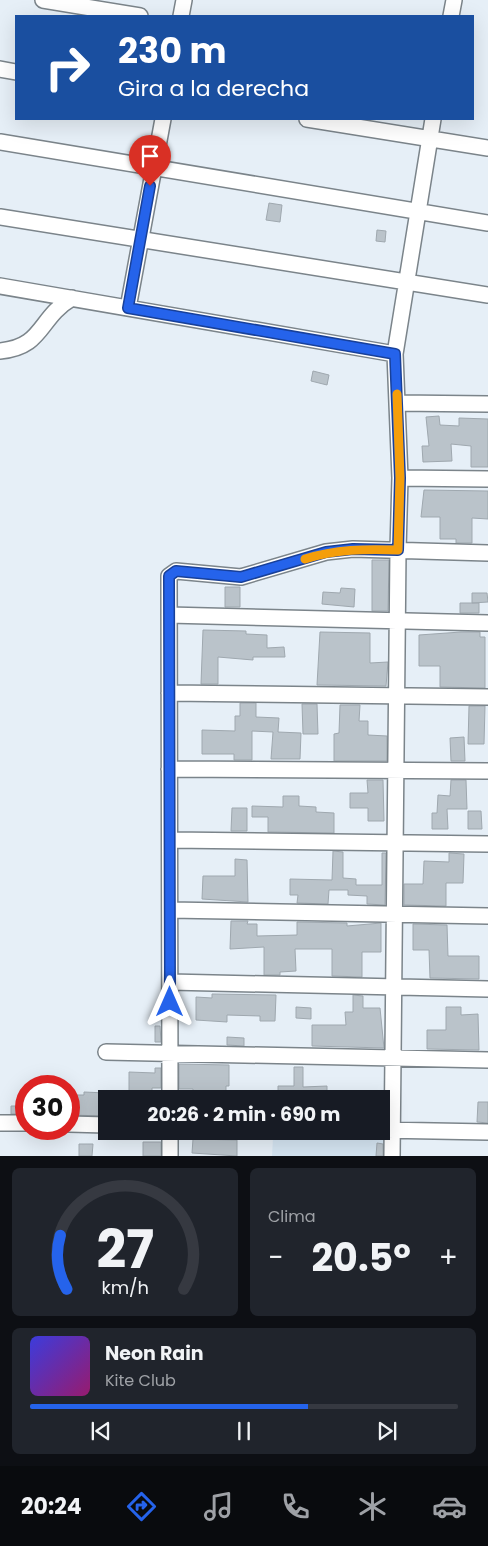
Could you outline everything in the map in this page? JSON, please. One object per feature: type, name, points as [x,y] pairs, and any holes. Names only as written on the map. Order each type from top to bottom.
[{"type":"street","points":[[43,0],[134,15]]},
{"type":"street","points":[[181,15],[184,0]]},
{"type":"street","points":[[451,15],[454,0]]},
{"type":"street","points":[[0,69],[15,72]]},
{"type":"street","points":[[128,308],[162,120]]},
{"type":"street","points":[[313,120],[488,148]]},
{"type":"street","points":[[390,1094],[393,1058],[400,478],[395,354],[405,282],[433,120]]},
{"type":"street","points":[[0,142],[488,223]]},
{"type":"street","points":[[0,217],[488,296]]},
{"type":"street","points":[[0,286],[395,354]]},
{"type":"street","points":[[0,352],[16,350],[27,345],[59,306],[72,298]]},
{"type":"street","points":[[397,403],[488,404]]},
{"type":"street","points":[[400,478],[488,480]]},
{"type":"street","points":[[170,1090],[169,576],[176,571],[241,577],[326,552],[353,549],[488,553]]},
{"type":"street","points":[[169,615],[488,623]]},
{"type":"street","points":[[169,693],[488,697]]},
{"type":"street","points":[[170,769],[488,771]]},
{"type":"street","points":[[170,840],[488,844]]},
{"type":"street","points":[[170,910],[488,916]]},
{"type":"street","points":[[170,982],[488,989]]},
{"type":"street","points":[[106,1052],[488,1060]]},
{"type":"street","points":[[0,1122],[15,1123]]},
{"type":"street","points":[[80,1124],[98,1125]]},
{"type":"street","points":[[390,1130],[488,1132]]},
{"type":"street","points":[[170,1140],[170,1156]]},
{"type":"street","points":[[389,1140],[392,1156]]},
{"type":"shaded area","points":[[273,1140],[386,1140],[385,1156],[272,1156]]},
{"type":"building","points":[[269,203],[282,205],[280,222],[266,220]]},
{"type":"building","points":[[377,230],[386,231],[385,242],[376,241]]},
{"type":"building","points":[[313,371],[329,375],[327,385],[311,381]]},
{"type":"building","points":[[439,416],[440,425],[459,426],[459,418],[488,419],[488,467],[471,467],[471,446],[451,444],[452,461],[423,462],[422,446],[429,446],[426,417]]},
{"type":"building","points":[[424,490],[488,491],[488,519],[472,518],[472,543],[456,543],[456,539],[440,539],[440,517],[421,517]]},
{"type":"building","points":[[372,560],[389,560],[388,611],[372,611]]},
{"type":"building","points":[[225,587],[240,587],[240,607],[225,607]]},
{"type":"building","points":[[341,588],[355,589],[354,607],[322,604],[323,592],[340,593]]},
{"type":"building","points":[[472,593],[487,593],[488,602],[472,603]]},
{"type":"building","points":[[460,603],[479,603],[479,613],[460,613]]},
{"type":"building","points":[[203,630],[246,631],[246,634],[267,635],[267,648],[284,647],[285,657],[253,657],[253,660],[218,657],[218,684],[201,684]]},
{"type":"building","points":[[320,632],[370,633],[370,663],[388,662],[386,686],[317,685]]},
{"type":"building","points":[[480,632],[480,637],[485,637],[485,688],[440,687],[440,666],[419,666],[419,635]]},
{"type":"building","points":[[240,703],[256,703],[256,717],[279,718],[278,732],[301,733],[300,759],[271,759],[273,732],[252,731],[252,760],[234,760],[234,754],[202,754],[202,730],[235,731],[235,716],[240,716]]},
{"type":"building","points":[[302,704],[317,704],[318,734],[303,734]]},
{"type":"building","points":[[340,705],[360,705],[359,721],[368,721],[368,735],[387,736],[387,761],[334,761],[334,734],[339,733]]},
{"type":"building","points":[[469,706],[485,706],[484,744],[468,744]]},
{"type":"building","points":[[464,737],[465,761],[451,761],[450,738]]},
{"type":"building","points":[[367,780],[383,780],[384,821],[368,821],[368,808],[350,808],[350,793],[368,793]]},
{"type":"building","points":[[451,780],[466,780],[467,809],[447,809],[448,829],[432,829],[432,813],[437,813],[438,795],[450,796]]},
{"type":"building","points":[[283,796],[299,796],[299,806],[316,807],[316,812],[334,813],[334,833],[268,832],[268,817],[252,817],[252,806],[283,807]]},
{"type":"building","points":[[232,808],[247,808],[247,831],[231,831]]},
{"type":"building","points":[[468,811],[481,811],[482,829],[468,829]]},
{"type":"building","points":[[333,851],[343,852],[343,878],[356,879],[356,885],[382,885],[382,853],[386,853],[385,905],[367,904],[367,896],[348,895],[348,890],[329,890],[328,904],[297,903],[298,895],[290,895],[290,879],[332,880]]},
{"type":"building","points":[[449,853],[464,854],[463,883],[446,883],[446,906],[404,905],[404,884],[423,884],[424,861],[449,862]]},
{"type":"building","points":[[235,859],[247,860],[248,902],[202,899],[203,876],[235,876]]},
{"type":"building","points":[[231,921],[248,921],[247,924],[257,924],[257,936],[297,935],[297,922],[347,923],[347,926],[381,923],[381,952],[362,952],[362,977],[332,976],[332,949],[295,949],[296,971],[280,972],[280,975],[264,975],[264,947],[230,949]]},
{"type":"building","points":[[413,924],[447,925],[448,956],[479,956],[479,979],[430,978],[429,950],[413,950]]},
{"type":"building","points":[[212,994],[276,995],[275,1021],[260,1021],[260,1016],[227,1015],[227,1022],[196,1020],[196,997],[212,998]]},
{"type":"building","points":[[353,995],[363,996],[363,1008],[380,1008],[384,1048],[312,1046],[312,1025],[346,1025],[345,1012],[353,1012]]},
{"type":"building","points":[[296,1007],[311,1008],[311,1019],[296,1018]]},
{"type":"building","points":[[446,1007],[461,1007],[461,1015],[478,1014],[479,1050],[427,1049],[427,1030],[446,1030]]},
{"type":"building","points":[[155,1026],[160,1026],[161,1042],[155,1042]]},
{"type":"building","points":[[227,1037],[244,1038],[244,1046],[227,1045]]},
{"type":"building","points":[[179,1064],[229,1065],[229,1086],[226,1086],[226,1090],[179,1089]]},
{"type":"building","points":[[294,1067],[303,1067],[303,1087],[327,1086],[327,1090],[278,1090],[278,1086],[294,1086]]},
{"type":"building","points":[[155,1068],[161,1068],[161,1088],[129,1090],[129,1072],[155,1073]]},
{"type":"building","points":[[84,1092],[98,1093],[98,1116],[80,1115],[80,1095],[84,1095]]},
{"type":"building","points":[[478,1102],[488,1102],[488,1123],[477,1122]]},
{"type":"building","points":[[11,1106],[15,1106],[15,1114],[11,1114]]},
{"type":"building","points":[[193,1140],[237,1140],[237,1156],[192,1153]]},
{"type":"building","points":[[143,1142],[161,1142],[161,1156],[143,1156]]},
{"type":"building","points":[[377,1143],[383,1144],[383,1156],[376,1156]]},
{"type":"building","points":[[79,1144],[93,1144],[92,1156],[79,1156]]},
{"type":"slow traffic","points":[[305,559],[326,552],[353,549],[398,550],[400,478],[397,394]]},
{"type":"route","points":[[150,186],[128,308],[395,354],[400,478],[398,550],[353,549],[326,552],[241,577],[176,571],[169,576],[170,1002]]}]
